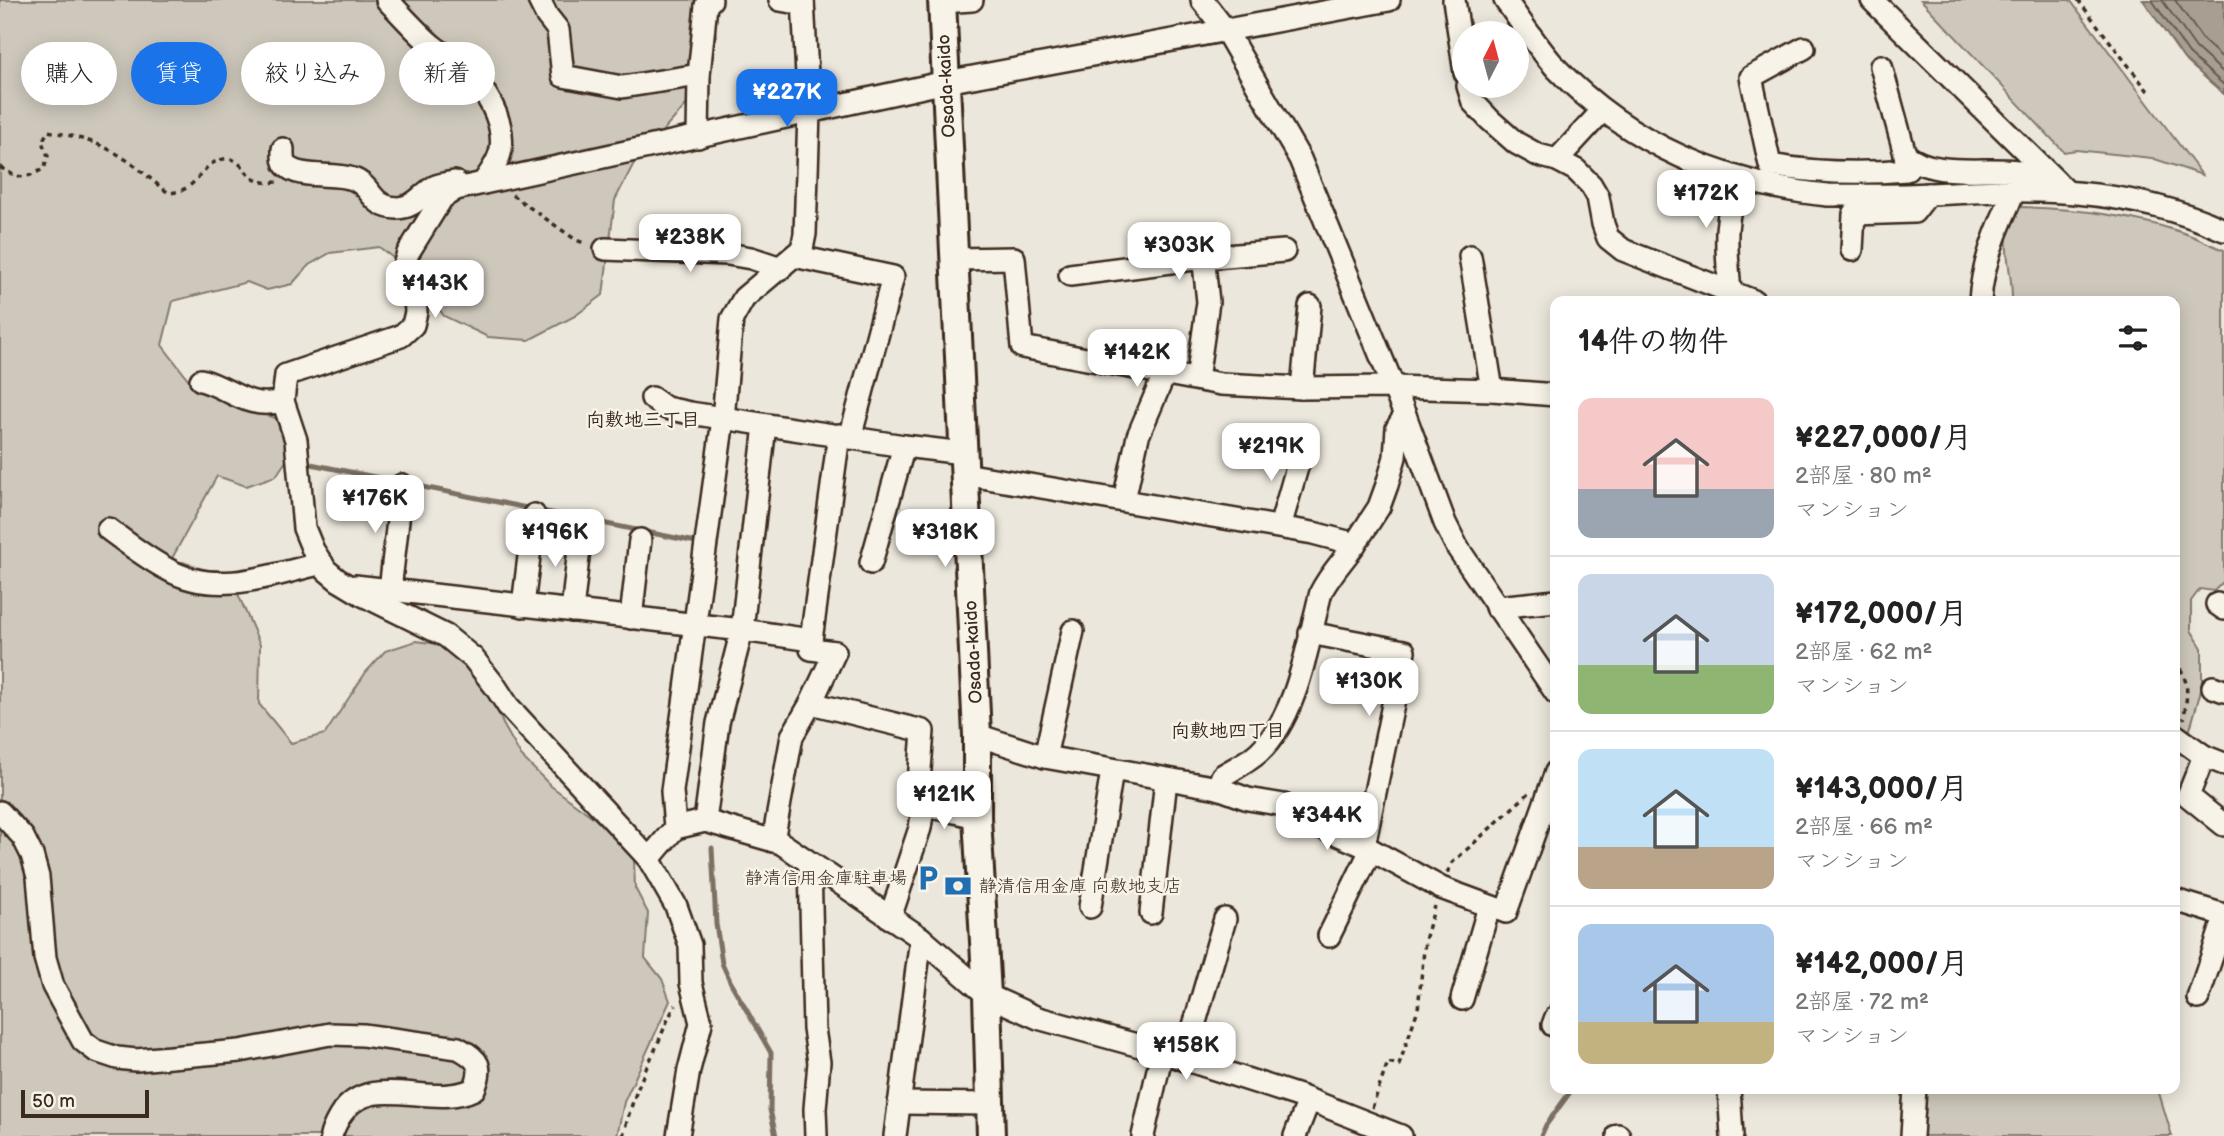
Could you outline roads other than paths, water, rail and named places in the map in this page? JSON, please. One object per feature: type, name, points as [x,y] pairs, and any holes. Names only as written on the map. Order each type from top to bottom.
[{"type":"main road","name":"Osada-kaido","points":[[942,1],[977,735],[977,817],[987,995],[991,1136]]},
{"type":"street","points":[[387,0],[431,44],[464,69],[492,104],[500,131],[501,149],[497,162],[483,183]]},
{"type":"street","points":[[539,0],[558,30],[563,76],[622,88],[699,75]]},
{"type":"street","points":[[698,137],[699,75],[706,5],[711,0]]},
{"type":"street","points":[[675,828],[672,791],[723,419],[732,319],[744,298],[802,249],[806,222],[809,113],[803,2],[780,0]]},
{"type":"street","points":[[942,1],[972,0]]},
{"type":"street","points":[[1202,0],[1226,32],[1300,159],[1405,415],[1445,523],[1457,547],[1550,684]]},
{"type":"street","points":[[678,1136],[689,1070],[701,1023],[691,983],[690,945],[676,906],[649,859],[508,706],[473,658],[446,636],[345,585],[326,570],[304,528],[296,440],[283,401],[286,375],[401,336],[413,325],[415,298],[403,269],[408,253],[442,198],[456,189],[946,82],[1389,0]]},
{"type":"street","points":[[1454,0],[1457,21]]},
{"type":"street","points":[[1504,0],[1555,66],[1602,111],[1660,147],[1710,170],[1795,192],[1828,195],[2043,189],[2108,195],[2146,203],[2224,230]]},
{"type":"street","points":[[1872,0],[2066,191]]},
{"type":"street","points":[[1804,48],[1751,77],[1770,165],[1803,171],[1869,173],[1907,170],[1881,66]]},
{"type":"street","points":[[1472,98],[1490,120],[1516,143],[1576,170],[1591,185],[1598,197],[1608,238],[1623,250],[1741,296]]},
{"type":"street","points":[[1557,160],[1602,111]]},
{"type":"street","points":[[283,149],[283,161],[292,170],[355,179],[365,186],[375,201],[385,206],[410,206],[433,188],[444,184],[469,181],[483,183]]},
{"type":"street","points":[[1905,154],[1915,163],[1929,167],[2017,172],[2030,176],[2043,189]]},
{"type":"street","points":[[1730,292],[1727,242],[1729,208],[1741,179]]},
{"type":"street","points":[[1981,296],[1992,247],[2015,190]]},
{"type":"street","points":[[1852,250],[1854,214],[1914,212],[1928,194]]},
{"type":"street","points":[[605,249],[728,254],[893,277],[845,436],[811,640],[811,649],[835,652],[792,736],[773,841]]},
{"type":"street","points":[[1070,275],[1202,258],[1284,251]]},
{"type":"street","points":[[1470,256],[1492,390]]},
{"type":"street","points":[[954,259],[1014,258],[1022,347],[1221,384],[1301,388],[1492,390],[1550,395]]},
{"type":"street","points":[[1197,379],[1208,302],[1202,258]]},
{"type":"street","points":[[1301,388],[1310,306]]},
{"type":"street","points":[[1125,500],[1138,436],[1165,373]]},
{"type":"street","points":[[201,380],[251,402],[267,405],[283,401]]},
{"type":"street","points":[[652,398],[666,408],[904,446],[964,463],[1125,500],[1313,533],[1355,544]]},
{"type":"street","points":[[1218,788],[1222,776],[1253,757],[1273,735],[1295,690],[1321,592],[1378,507],[1395,457],[1397,428],[1405,415]]},
{"type":"street","points":[[705,821],[718,723],[742,630],[765,425]]},
{"type":"street","points":[[871,563],[904,446]]},
{"type":"street","points":[[1280,527],[1302,450]]},
{"type":"street","points":[[390,590],[402,485]]},
{"type":"street","points":[[523,606],[534,515]]},
{"type":"street","points":[[108,529],[169,571],[194,579],[246,582],[322,563]]},
{"type":"street","points":[[572,611],[581,531]]},
{"type":"street","points":[[631,618],[640,540]]},
{"type":"street","points":[[345,585],[811,640]]},
{"type":"street","points":[[1496,607],[1550,602]]},
{"type":"street","points":[[1045,757],[1073,631]]},
{"type":"street","points":[[1310,633],[1404,651],[1368,848],[1329,936]]},
{"type":"street","points":[[811,703],[923,731],[918,795],[922,815],[890,918]]},
{"type":"street","points":[[2180,730],[2204,756],[2224,764]]},
{"type":"street","points":[[977,735],[1045,757],[1218,788],[1248,799],[1284,805],[1307,821],[1368,848],[1441,888],[1506,912],[1550,789]]},
{"type":"street","points":[[2204,756],[2188,796],[2224,825]]},
{"type":"street","points":[[1090,907],[1112,771]]},
{"type":"street","points":[[1151,913],[1166,780]]},
{"type":"street","points":[[920,804],[977,817]]},
{"type":"street","points":[[0,812],[23,837],[32,855],[38,877],[45,958],[53,986],[83,1041],[96,1051],[117,1058],[136,1060],[240,1051],[330,1034],[363,1035],[458,1048],[476,1060],[480,1070],[474,1089],[444,1097],[379,1092],[362,1095],[345,1108],[332,1129],[331,1136]]},
{"type":"street","points":[[649,859],[675,828],[705,821],[781,843],[921,938],[987,995],[1038,1018],[1162,1052],[1309,1100],[1401,1136]]},
{"type":"street","points":[[810,864],[814,1029],[819,1062],[816,1136]]},
{"type":"street","points":[[2180,902],[2224,918],[2198,998]]},
{"type":"street","points":[[1462,999],[1489,907]]},
{"type":"street","points":[[1184,1060],[1225,919]]},
{"type":"street","points":[[895,1136],[921,938]]},
{"type":"street","points":[[1143,1136],[1162,1052]]},
{"type":"street","points":[[1729,1094],[1732,1136]]},
{"type":"street","points":[[1912,1136],[1915,1094]]},
{"type":"street","points":[[1295,1136],[1309,1100]]},
{"type":"street","points":[[899,1103],[990,1104]]},
{"type":"water","points":[[2143,0],[2224,0],[2224,94],[2184,59]]},
{"type":"waterway","points":[[306,463],[399,482]]},
{"type":"waterway","points":[[408,484],[701,543]]},
{"type":"waterway","points":[[712,848],[716,924],[722,963],[771,1053],[770,1110],[776,1136]]},
{"type":"waterway","points":[[1541,1136],[1569,1094]]},
{"type":"place","name":"静清信用金庫駐車場","points":[[928,878]]},
{"type":"place","name":"静清信用金庫 向敷地支店","points":[[958,886]]},
{"type":"district","name":"向敷地三丁目","points":[[643,419]]},
{"type":"district","name":"向敷地四丁目","points":[[1228,730]]}]
